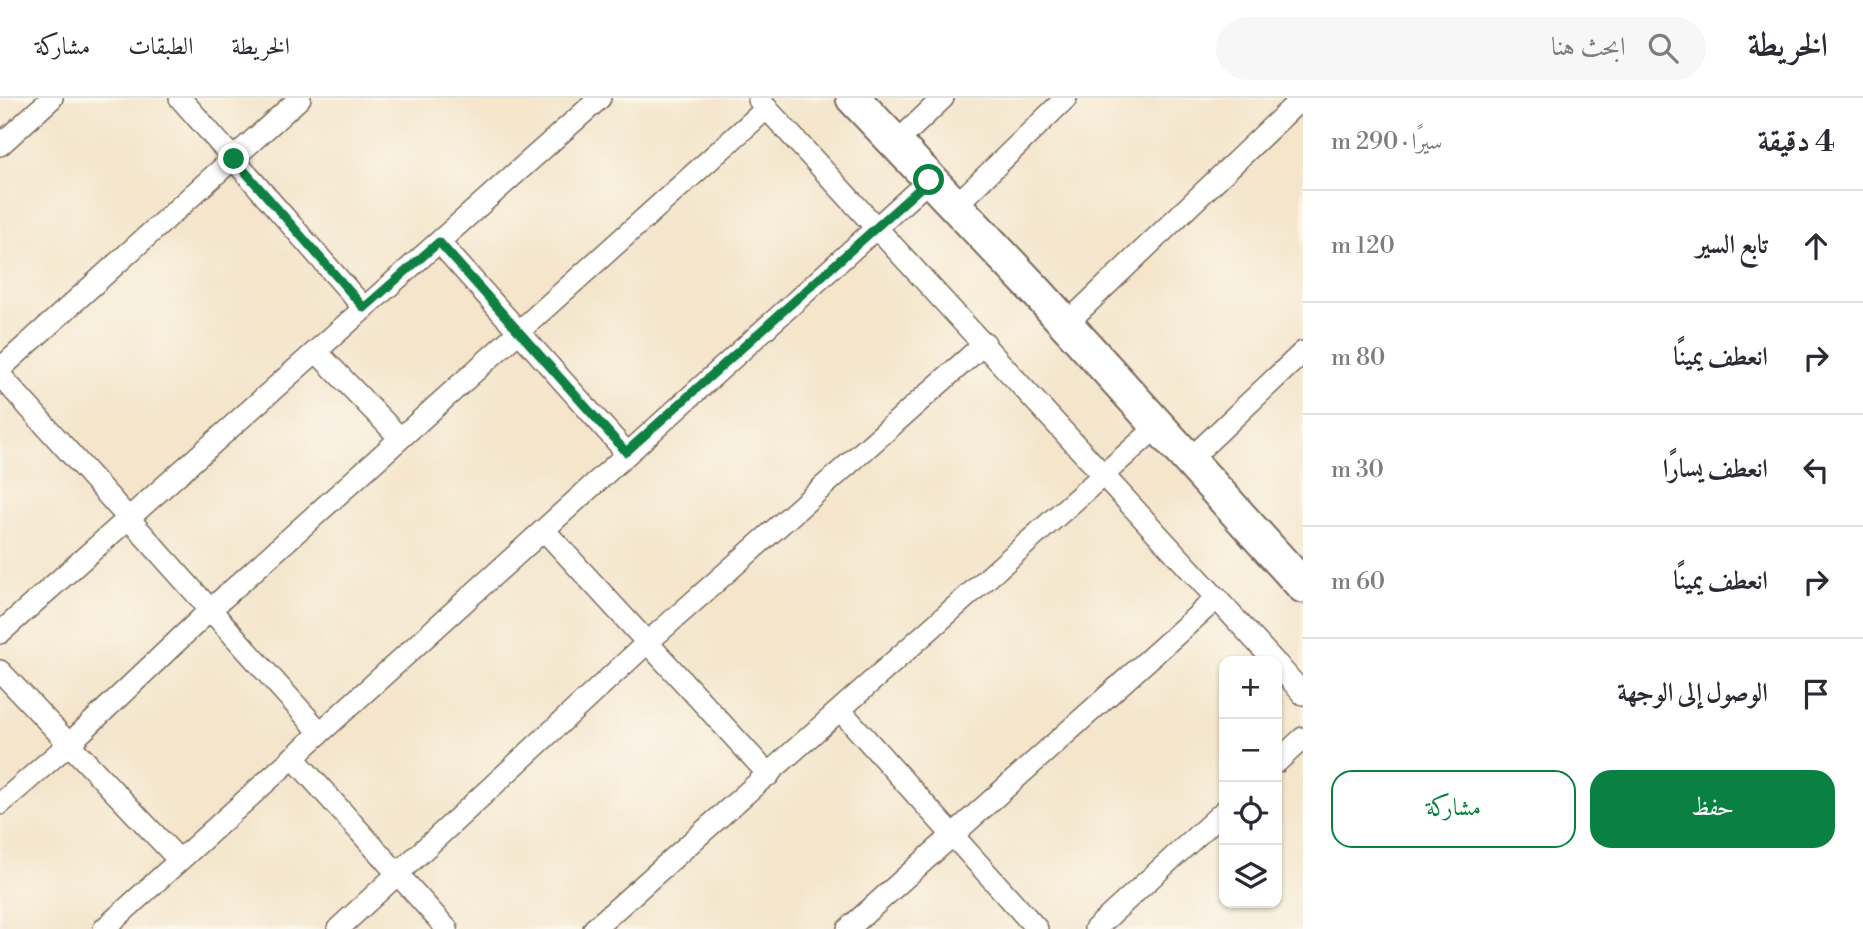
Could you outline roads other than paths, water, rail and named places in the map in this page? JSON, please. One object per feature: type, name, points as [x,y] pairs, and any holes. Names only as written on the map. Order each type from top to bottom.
[{"type":"highway","points":[[853,98],[1066,324],[1303,586]]},
{"type":"street","points":[[0,145],[52,98]]},
{"type":"street","points":[[180,98],[364,308]]},
{"type":"street","points":[[0,369],[300,98]]},
{"type":"street","points":[[0,633],[600,98]]},
{"type":"street","points":[[895,144],[943,98]]},
{"type":"street","points":[[954,207],[1066,98]]},
{"type":"street","points":[[1066,324],[1302,98]]},
{"type":"street","points":[[0,804],[70,743],[210,610],[519,332],[763,103],[1269,656]]},
{"type":"street","points":[[104,929],[178,859],[544,530],[626,452],[929,180]]},
{"type":"street","points":[[439,242],[626,452]]},
{"type":"street","points":[[338,929],[648,642],[985,343]]},
{"type":"street","points":[[316,351],[400,438]]},
{"type":"street","points":[[1189,460],[1303,352]]},
{"type":"street","points":[[0,375],[320,732]]},
{"type":"street","points":[[594,929],[1158,426]]},
{"type":"street","points":[[544,530],[769,775]]},
{"type":"street","points":[[848,929],[1217,598]]},
{"type":"street","points":[[0,671],[178,859]]},
{"type":"street","points":[[1282,671],[1303,694]]},
{"type":"street","points":[[840,710],[1037,929]]},
{"type":"street","points":[[1282,757],[1303,738]]},
{"type":"street","points":[[293,757],[447,929]]},
{"type":"street","points":[[1095,929],[1219,816]]}]
